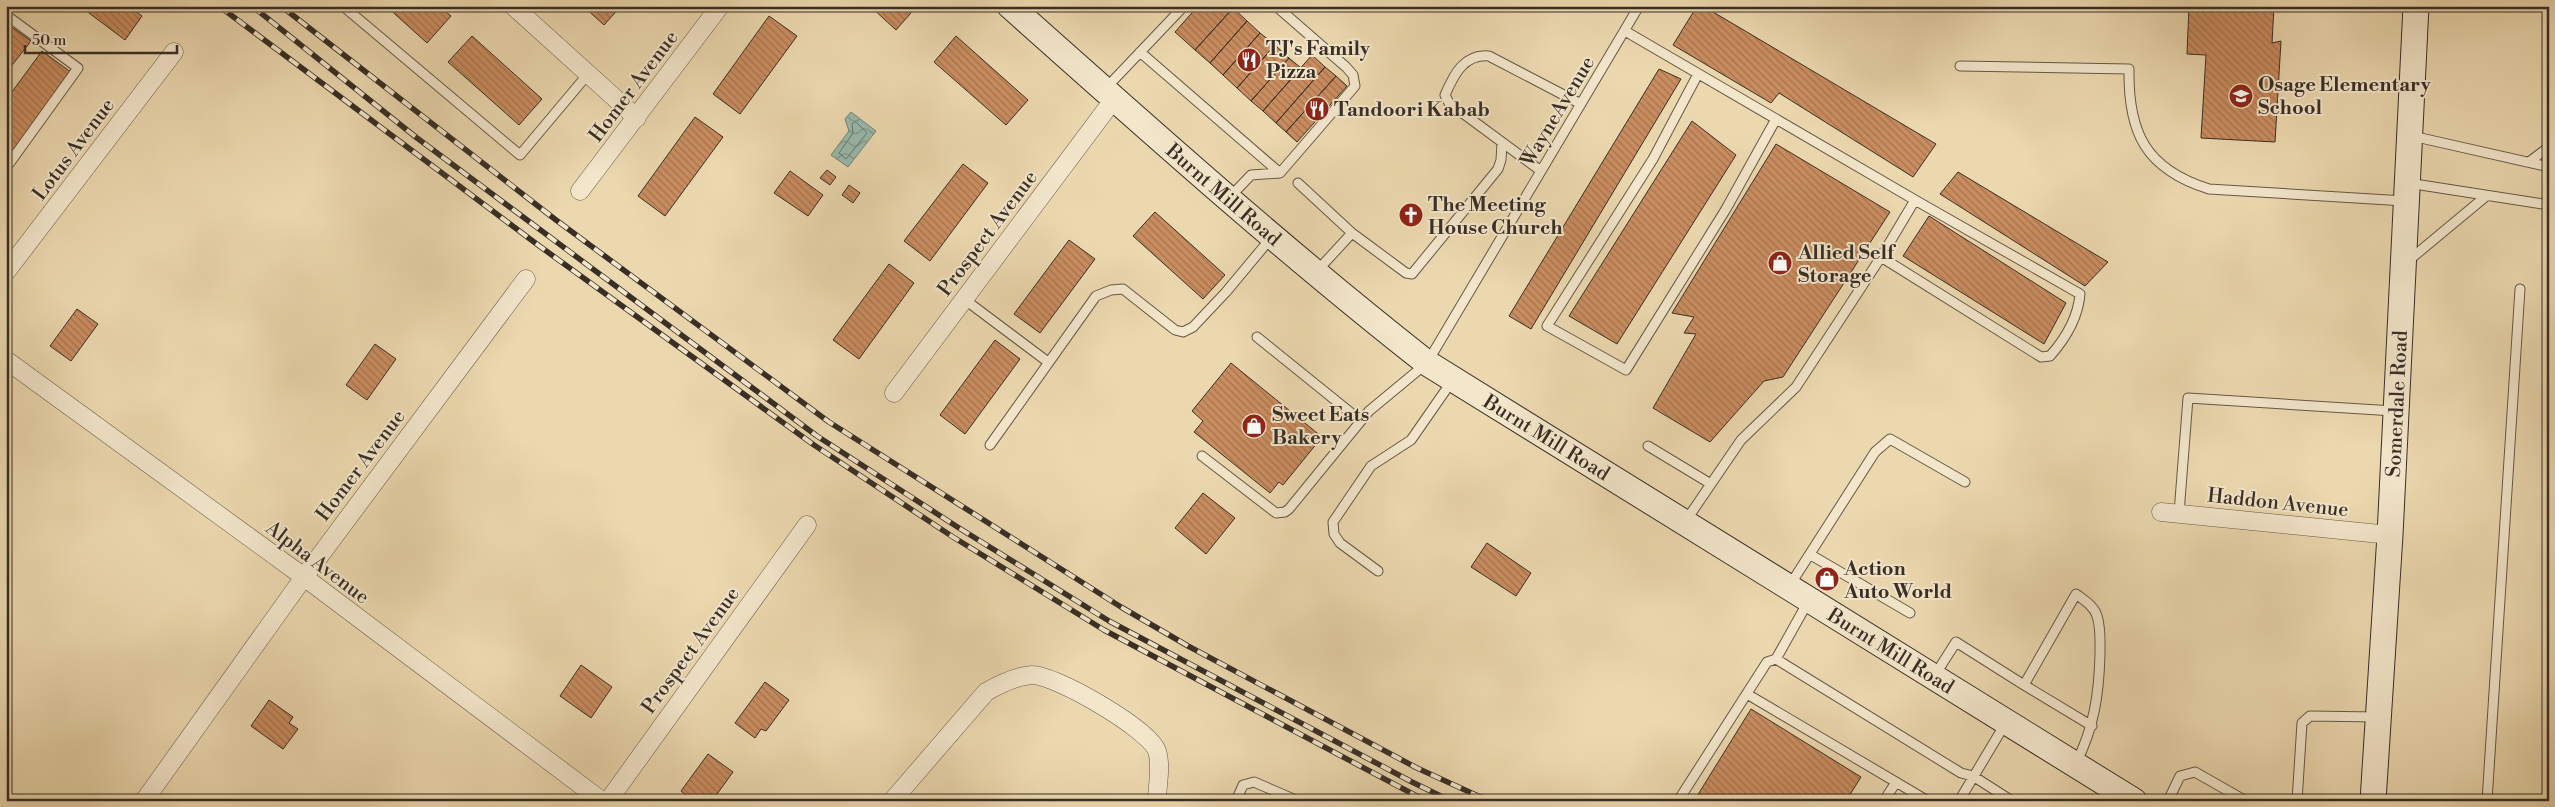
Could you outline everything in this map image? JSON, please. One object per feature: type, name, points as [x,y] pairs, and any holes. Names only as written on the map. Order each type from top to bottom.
[{"type":"main road","name":"Burnt Mill Road","points":[[1010,6],[1109,95],[1316,273],[1427,362],[2134,801]]},
{"type":"main road","name":"Somerdale Road","points":[[2373,801],[2390,535],[2416,6]]},
{"type":"street","points":[[513,6],[637,118]]},
{"type":"street","name":"Homer Avenue","points":[[580,191],[720,6]]},
{"type":"street","name":"Lotus Avenue","points":[[6,272],[174,52]]},
{"type":"street","name":"Prospect Avenue","points":[[894,393],[964,299],[1109,95]]},
{"type":"street","name":"Homer Avenue","points":[[144,801],[304,577],[526,279]]},
{"type":"street","name":"Alpha Avenue","points":[[6,360],[304,577],[602,801]]},
{"type":"street","name":"Haddon Avenue","points":[[2161,512],[2390,535]]},
{"type":"street","name":"Prospect Avenue","points":[[608,801],[807,525]]},
{"type":"street","points":[[892,801],[986,692],[1006,681],[1034,675],[1054,680],[1113,713],[1138,729],[1152,742],[1158,753],[1157,801]]},
{"type":"lane","points":[[343,6],[520,155],[588,74]]},
{"type":"lane","points":[[1109,95],[1140,52],[1184,6]]},
{"type":"lane","points":[[1229,198],[1251,175],[1280,173],[1355,86],[1353,75],[1346,67],[1276,6]]},
{"type":"lane","name":"WayneAvenue","points":[[1202,456],[1276,513],[1285,512],[1369,412],[1427,362],[1639,6]]},
{"type":"lane","points":[[6,15],[78,68],[6,168]]},
{"type":"lane","points":[[1625,31],[2080,294],[2078,310],[2060,345],[2050,356],[2041,357],[1881,257]]},
{"type":"lane","points":[[1140,52],[1280,173]]},
{"type":"lane","points":[[1541,171],[1449,103],[1446,95],[1448,90],[1467,59],[1478,55],[1489,56],[1581,104]]},
{"type":"lane","points":[[1960,66],[2129,69],[2130,114],[2137,133],[2156,160],[2180,178],[2208,189],[2406,192],[2485,197],[2549,205]]},
{"type":"lane","points":[[1698,74],[1653,159],[1547,326],[1626,370],[1726,209],[1776,119]]},
{"type":"lane","points":[[2410,136],[2549,167]]},
{"type":"lane","points":[[1298,183],[1352,233],[1406,273],[1412,274],[1498,169],[1501,160],[1502,143]]},
{"type":"lane","points":[[2529,162],[2549,147]]},
{"type":"lane","points":[[2403,265],[2485,197]]},
{"type":"lane","points":[[1684,522],[1741,440],[1796,387],[1881,257],[1915,200]]},
{"type":"lane","points":[[1316,273],[1352,233]]},
{"type":"lane","points":[[990,445],[1096,296],[1111,290],[1123,289],[1174,330],[1182,332],[1193,327],[1226,292],[1273,236]]},
{"type":"lane","points":[[2487,801],[2520,289]]},
{"type":"lane","points":[[964,299],[1048,362]]},
{"type":"lane","points":[[1257,337],[1361,421]]},
{"type":"lane","points":[[1378,571],[1340,543],[1334,534],[1333,522],[1371,466],[1411,440],[1454,379]]},
{"type":"lane","points":[[2179,513],[2188,398],[2396,411]]},
{"type":"lane","points":[[1788,587],[1811,555],[1876,452],[1890,438],[1965,482]]},
{"type":"lane","points":[[1648,446],[1711,484]]},
{"type":"lane","points":[[1811,555],[1910,613]]},
{"type":"lane","points":[[2024,685],[2076,594],[2092,606],[2098,622],[2100,674],[2092,726],[2075,765]]},
{"type":"lane","points":[[1678,801],[1767,662],[1776,658],[1809,600]]},
{"type":"lane","points":[[1933,677],[1956,642],[2092,726]]},
{"type":"lane","points":[[1776,658],[1961,773],[1973,776],[2012,801]]},
{"type":"lane","points":[[1747,694],[1928,801]]},
{"type":"lane","points":[[2297,801],[2302,723],[2310,716],[2379,718]]},
{"type":"lane","points":[[1959,801],[2006,722]]},
{"type":"lane","points":[[2168,801],[2180,776],[2195,772],[2246,801]]},
{"type":"lane","points":[[1236,801],[1243,785],[1254,782],[1298,801]]},
{"type":"lane","points":[[1884,801],[1896,782]]},
{"type":"water","points":[[851,112],[876,131],[848,167],[831,155],[849,131],[845,119]]},
{"type":"building","points":[[88,6],[128,6],[142,16],[125,40],[85,10]]},
{"type":"building","points":[[386,6],[439,6],[451,16],[427,43]]},
{"type":"building","points":[[583,6],[621,6],[604,25]]},
{"type":"building","points":[[870,6],[917,6],[896,30]]},
{"type":"building","points":[[1198,6],[1235,6],[1195,50],[1175,32]]},
{"type":"building","points":[[1697,6],[1703,6],[1936,144],[1913,177],[1779,93],[1771,103],[1673,45]]},
{"type":"building","name":"Osage Elementary School","points":[[2189,6],[2274,6],[2272,43],[2281,41],[2275,142],[2201,138],[2206,55],[2187,54]]},
{"type":"building","points":[[1233,8],[1247,21],[1210,63],[1195,50]]},
{"type":"building","points":[[769,16],[797,36],[740,114],[713,94]]},
{"type":"building","points":[[1247,21],[1260,33],[1223,75],[1210,63]]},
{"type":"building","points":[[6,23],[31,41],[6,73]]},
{"type":"building","name":"TJ's Family Pizza","points":[[1260,33],[1275,45],[1237,88],[1223,75]]},
{"type":"building","points":[[472,36],[542,99],[519,125],[448,62]]},
{"type":"building","points":[[956,36],[1028,100],[1006,125],[934,62]]},
{"type":"building","points":[[1275,45],[1289,58],[1251,101],[1237,88]]},
{"type":"building","points":[[42,51],[72,73],[6,162],[6,100]]},
{"type":"building","points":[[1312,55],[1325,67],[1276,123],[1263,111]]},
{"type":"building","points":[[1289,58],[1301,68],[1263,111],[1251,101]]},
{"type":"building","points":[[1325,67],[1336,76],[1286,132],[1276,123]]},
{"type":"building","points":[[1659,69],[1681,79],[1531,329],[1509,316]]},
{"type":"building","name":"Tandoori Kabab","points":[[1336,76],[1347,86],[1297,142],[1286,132]]},
{"type":"building","points":[[695,117],[723,137],[665,216],[638,196]]},
{"type":"building","points":[[1692,121],[1736,155],[1617,344],[1569,316]]},
{"type":"building","name":"Allied Self Storage","points":[[1776,144],[1890,212],[1783,377],[1764,381],[1710,442],[1653,408],[1696,334],[1684,333],[1694,317],[1672,313]]},
{"type":"building","points":[[963,164],[988,183],[930,261],[904,241]]},
{"type":"building","points":[[827,170],[836,177],[830,185],[820,178]]},
{"type":"building","points":[[790,171],[823,195],[808,216],[774,193]]},
{"type":"building","points":[[1958,172],[2108,262],[2085,286],[1940,194]]},
{"type":"building","points":[[849,185],[860,193],[853,203],[842,195]]},
{"type":"building","points":[[1155,212],[1225,275],[1203,299],[1133,236]]},
{"type":"building","points":[[1929,216],[2066,303],[2044,344],[1903,256]]},
{"type":"building","points":[[1069,240],[1095,259],[1040,333],[1014,314]]},
{"type":"building","points":[[889,264],[914,283],[859,359],[833,340]]},
{"type":"building","points":[[77,309],[98,324],[71,361],[50,346]]},
{"type":"building","points":[[995,340],[1020,359],[965,434],[940,415]]},
{"type":"building","points":[[375,344],[396,359],[367,400],[346,385]]},
{"type":"building","name":"Sweet Eats Bakery","points":[[1231,363],[1322,437],[1283,485],[1279,482],[1270,493],[1194,432],[1203,421],[1192,411]]},
{"type":"building","points":[[1203,493],[1235,518],[1206,554],[1175,528]]},
{"type":"building","points":[[1487,543],[1531,573],[1516,596],[1471,567]]},
{"type":"building","points":[[581,665],[612,687],[591,718],[560,696]]},
{"type":"building","points":[[765,682],[789,700],[766,731],[761,729],[755,738],[735,723]]},
{"type":"building","points":[[269,700],[293,717],[289,723],[298,729],[283,749],[251,726]]},
{"type":"building","points":[[1751,709],[1861,777],[1846,801],[1694,801]]},
{"type":"building","points":[[708,754],[733,772],[712,801],[693,801],[681,791]]},
{"type":"railway","points":[[219,6],[538,245],[814,445],[953,537],[1104,630],[1426,801]]},
{"type":"railway","points":[[252,6],[417,138],[817,436],[959,528],[1109,621],[1451,801]]},
{"type":"railway","points":[[281,6],[556,220],[829,422],[1121,607],[1188,646],[1417,768],[1489,801]]},
{"type":"place","name":"TJ's Family Pizza","points":[[1249,60]]},
{"type":"place","name":"Osage Elementary School","points":[[2241,96]]},
{"type":"place","name":"Tandoori Kabab","points":[[1317,109]]},
{"type":"place","name":"The Meeting House Church","points":[[1411,215]]},
{"type":"place","name":"Allied Self Storage","points":[[1780,263]]},
{"type":"place","name":"Sweet Eats Bakery","points":[[1254,426]]},
{"type":"place","name":"Action Auto World","points":[[1827,579]]}]
